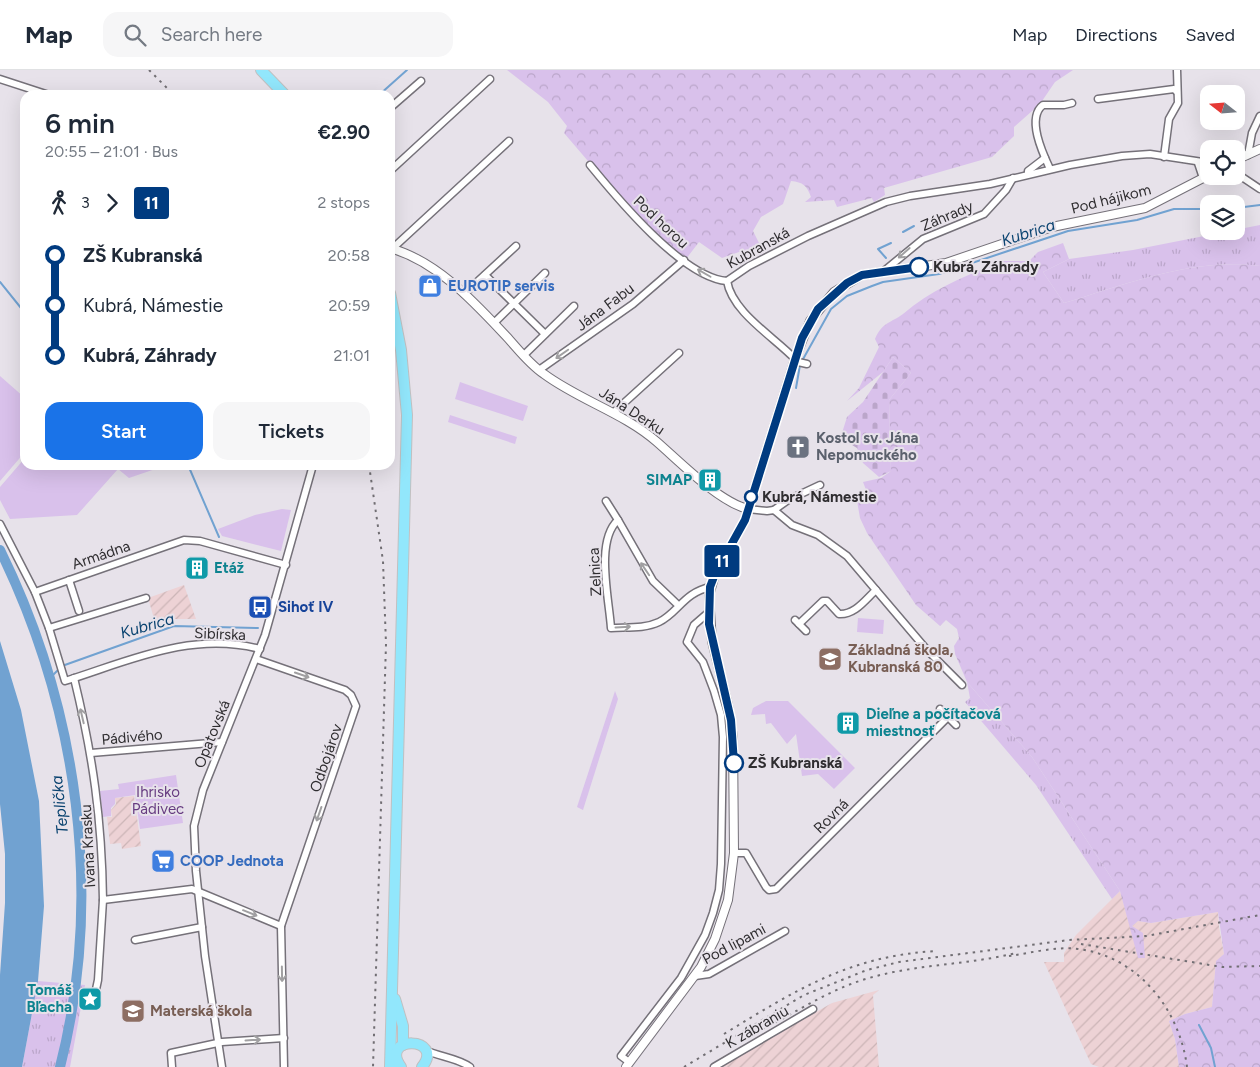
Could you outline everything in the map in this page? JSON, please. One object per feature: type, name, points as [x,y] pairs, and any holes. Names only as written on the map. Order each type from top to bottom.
[{"type":"main road","points":[[261,70],[280,90]]},
{"type":"main road","points":[[390,1067],[394,983],[407,415],[404,366],[395,319]]},
{"type":"main road","points":[[394,983],[403,1026],[403,1045],[397,1056],[401,1067]]},
{"type":"main road","points":[[403,1026],[414,1042],[424,1049],[426,1056],[423,1065]]},
{"type":"main road","points":[[403,1045],[414,1042]]},
{"type":"street","points":[[1164,157],[1169,119],[1178,103],[1177,70]]},
{"type":"street","points":[[0,79],[34,90]]},
{"type":"street","points":[[395,166],[412,148],[490,80]]},
{"type":"street","points":[[395,104],[421,81]]},
{"type":"street","points":[[1098,99],[1156,90],[1174,89],[1177,92]]},
{"type":"street","points":[[1050,169],[1035,121],[1038,110],[1043,105],[1064,106],[1072,103]]},
{"type":"street","points":[[1248,154],[1252,133],[1260,116]]},
{"type":"street","name":"Jána Derku","points":[[395,245],[510,140]]},
{"type":"street","points":[[1245,156],[1260,149]]},
{"type":"street","name":"Kubranská","points":[[799,362],[736,303],[728,290],[727,281],[748,266],[776,251],[886,202],[1122,156],[1150,154],[1198,163]]},
{"type":"street","points":[[1028,174],[1028,171],[1045,158]]},
{"type":"street","name":"Pod horou","points":[[590,165],[638,221],[684,260],[706,276],[727,281]]},
{"type":"street","name":"Záhrady","points":[[884,271],[923,238],[984,214],[1006,190],[1013,178]]},
{"type":"street","name":"Pod hájikom","points":[[799,362],[810,321],[830,296],[854,278],[884,271],[946,263],[1052,228],[1145,208],[1200,179]]},
{"type":"street","points":[[1245,179],[1260,189]]},
{"type":"street","points":[[464,294],[516,246]]},
{"type":"street","name":"Jána Derku","points":[[395,249],[420,260],[464,294],[538,370],[613,413],[657,442],[681,465],[735,504],[748,509]]},
{"type":"street","name":"Jána Fabu","points":[[538,370],[633,304],[684,260]]},
{"type":"street","points":[[494,324],[545,273]]},
{"type":"street","points":[[485,275],[545,334]]},
{"type":"street","points":[[524,355],[574,306]]},
{"type":"street","points":[[613,413],[679,353]]},
{"type":"street","points":[[709,612],[694,625],[687,638],[688,644],[703,662],[721,715],[723,790],[719,890],[705,935],[681,978],[621,1056],[627,1065],[695,976],[715,939],[730,892],[734,853],[735,789],[733,737],[724,689],[715,658],[709,612],[710,587],[722,561],[742,528],[799,362]]},
{"type":"street","name":"Opatovská","points":[[222,1067],[202,927],[194,826],[203,790],[268,627],[312,470]]},
{"type":"street","points":[[748,509],[774,510],[788,500],[820,485]]},
{"type":"street","points":[[606,501],[653,581],[678,605]]},
{"type":"street","points":[[774,510],[792,525],[818,535],[837,548],[855,565],[927,650],[962,685]]},
{"type":"street","name":"Zelnica","points":[[618,520],[609,531],[605,545],[611,628],[646,626],[660,622],[678,605],[699,590],[710,587]]},
{"type":"street","points":[[0,524],[35,592],[49,628],[146,598]]},
{"type":"street","name":"Armádna","points":[[35,592],[184,540],[200,541],[286,565]]},
{"type":"street","points":[[69,580],[79,611]]},
{"type":"street","points":[[806,631],[797,622],[823,601],[827,601],[839,614],[853,612],[876,590]]},
{"type":"street","name":"Sibírska","points":[[49,628],[65,680],[176,646],[204,644],[248,646],[260,649]]},
{"type":"street","points":[[703,662],[715,658]]},
{"type":"street","name":"Odbojárov","points":[[256,659],[346,690],[351,695],[356,706],[281,926]]},
{"type":"street","name":"Pádivého","points":[[74,678],[91,753],[222,742]]},
{"type":"street","points":[[714,691],[724,689]]},
{"type":"street","points":[[940,709],[956,725]]},
{"type":"street","name":"Rovná","points":[[734,853],[746,853],[766,887],[769,890],[776,889],[948,716]]},
{"type":"street","points":[[723,737],[733,737]]},
{"type":"street","name":"Ivana Krasku","points":[[91,753],[100,812],[103,900],[192,888],[281,926]]},
{"type":"street","points":[[723,790],[735,789]]},
{"type":"street","points":[[722,839],[734,839]]},
{"type":"street","points":[[719,890],[730,892]]},
{"type":"street","points":[[95,994],[98,980],[103,900]]},
{"type":"street","points":[[281,926],[284,1067]]},
{"type":"street","points":[[135,940],[202,927]]},
{"type":"street","name":"Pod lipami","points":[[695,976],[709,974],[784,932]]},
{"type":"street","points":[[705,935],[715,939]]},
{"type":"street","points":[[681,978],[689,984]]},
{"type":"street","name":"K zábraniu","points":[[714,1067],[813,1009]]},
{"type":"street","points":[[650,1018],[658,1025]]},
{"type":"street","points":[[172,1067],[171,1053],[219,1042],[284,1038]]},
{"type":"street","points":[[424,1049],[442,1058],[462,1061],[470,1067]]},
{"type":"street","points":[[423,1065],[442,1058]]},
{"type":"shaded area","points":[[184,585],[196,619],[170,619],[155,622],[148,598]]},
{"type":"shaded area","points":[[134,796],[141,846],[122,849],[121,843],[110,844],[107,817],[112,817],[111,810],[116,804],[115,798]]},
{"type":"shaded area","points":[[1120,891],[1139,958],[1137,931],[1132,926],[1138,921],[1151,923],[1218,912],[1224,954],[1216,962],[1212,1007],[1185,1014],[1169,1021],[1175,1039],[1179,1067],[1099,1067],[1091,1064],[1044,962],[1064,962],[1064,953],[1076,935]]},
{"type":"shaded area","points":[[879,990],[873,995],[879,1067],[719,1067],[832,1003]]},
{"type":"green space","points":[[507,70],[1073,70],[1055,82],[1040,104],[1014,127],[1014,136],[992,157],[884,188],[885,195],[874,202],[872,198],[837,207],[834,200],[805,202],[811,197],[808,190],[799,182],[791,181],[783,204],[761,217],[753,231],[764,253],[761,255],[758,250],[739,252],[722,258],[699,242],[686,259],[635,216],[564,133],[567,126],[548,102]]},
{"type":"green space","points":[[1260,225],[1260,266],[1210,265],[1186,269],[1161,274],[1064,303],[1043,272],[1069,259],[1133,250],[1200,237],[1200,240],[1245,240],[1245,228]]},
{"type":"green space","points":[[1063,243],[1069,259],[1043,272],[1064,303],[1161,274],[1186,269],[1210,265],[1260,266],[1260,1067],[1179,1067],[1175,1039],[1169,1021],[1185,1014],[1212,1007],[1216,961],[1224,954],[1218,912],[1151,923],[1138,921],[1132,926],[1143,933],[1145,958],[1138,958],[1120,891],[1032,757],[967,682],[955,654],[954,646],[959,638],[957,629],[946,620],[940,626],[916,605],[867,533],[860,518],[856,495],[868,495],[863,482],[881,478],[891,471],[889,400],[911,373],[893,357],[883,372],[847,401],[859,388],[879,347],[875,339],[878,333],[887,324],[935,292],[970,274],[994,265],[996,261],[1029,261],[1038,252]]},
{"type":"green space","points":[[893,357],[911,373],[889,400],[891,471],[879,477],[863,463],[857,448],[852,445],[845,433],[842,433],[847,417],[863,402]]},
{"type":"green space","points":[[0,376],[20,394],[20,458],[0,481]]},
{"type":"green space","points":[[460,382],[528,406],[523,421],[455,399]]},
{"type":"green space","points":[[450,415],[517,437],[515,444],[448,422]]},
{"type":"green space","points":[[20,464],[20,470],[117,470],[77,515],[10,519],[0,500],[0,487]]},
{"type":"green space","points":[[119,470],[152,470],[129,478]]},
{"type":"green space","points":[[282,509],[291,510],[281,551],[222,536],[218,529],[255,515]]},
{"type":"green space","points":[[858,618],[884,620],[883,634],[857,632]]},
{"type":"green space","points":[[967,682],[1032,757],[1120,891],[1112,899],[1036,785],[965,702],[970,698]]},
{"type":"green space","points":[[615,691],[618,699],[583,810],[577,807]]},
{"type":"green space","points":[[766,701],[788,701],[855,768],[834,789],[818,774],[802,776],[796,734],[787,744],[771,723],[766,724],[765,714],[751,715],[753,708]]},
{"type":"green space","name":"Ihrisko Pádivec","points":[[176,775],[183,823],[140,829],[135,795],[115,798],[115,804],[111,808],[111,816],[103,817],[100,791],[119,789],[118,784]]},
{"type":"green space","points":[[38,981],[85,985],[70,1067],[22,1067]]},
{"type":"water","points":[[0,641],[21,710],[39,801],[44,906],[38,981],[22,1067],[0,1067],[0,975],[5,903],[5,854],[0,804]]},
{"type":"waterway","points":[[385,90],[407,70]]},
{"type":"waterway","name":"Kubrica","points":[[1245,207],[1260,205]]},
{"type":"waterway","name":"Kubrica","points":[[802,361],[831,309],[847,296],[872,286],[883,282],[939,274],[1068,231],[1137,220],[1174,209],[1200,209]]},
{"type":"waterway","points":[[903,232],[914,226]]},
{"type":"waterway","points":[[886,258],[878,249],[891,243]]},
{"type":"waterway","points":[[0,282],[20,307]]},
{"type":"waterway","name":"Kubrica","points":[[796,388],[800,365]]},
{"type":"waterway","points":[[190,470],[219,537]]},
{"type":"waterway","name":"Teplička","points":[[0,550],[27,611],[48,674],[65,738],[76,804],[81,870],[80,936],[73,1002],[60,1067]]},
{"type":"waterway","name":"Kubrica","points":[[62,666],[174,626],[258,628]]},
{"type":"waterway","name":"Kubrica","points":[[51,677],[59,669]]},
{"type":"waterway","points":[[1199,1025],[1211,1048],[1215,1067]]},
{"type":"railway","points":[[149,70],[169,90]]},
{"type":"railway","points":[[370,470],[383,561],[386,644],[373,1067]]},
{"type":"railway","points":[[684,1067],[804,995],[867,970],[899,962],[1069,940],[1146,936],[1260,915]]},
{"type":"railway","points":[[1081,944],[1222,967],[1260,966]]},
{"type":"railway","points":[[1009,956],[1070,948],[1100,954],[1119,962],[1137,974],[1165,1006],[1183,1046],[1187,1067]]},
{"type":"railway","points":[[724,1034],[800,989],[851,967],[878,959],[938,951]]},
{"type":"railway","points":[[742,1039],[836,990],[869,978],[887,973],[1016,953]]},
{"type":"bus line","name":"11","points":[[734,763],[731,720],[715,658],[709,624],[710,587],[715,574],[745,520],[802,338],[818,309],[834,292],[854,278],[862,275],[919,267]]},
{"type":"place","name":"Kubrá, Záhrady","points":[[919,267]]},
{"type":"place","name":"EUROTIP servis","points":[[430,286]]},
{"type":"place","name":"Kostol sv. Jána Nepomuckého","points":[[798,447]]},
{"type":"place","name":"SIMAP","points":[[710,480]]},
{"type":"place","name":"Kubrá, Námestie","points":[[751,497]]},
{"type":"place","name":"Etáž","points":[[197,568]]},
{"type":"place","name":"Sihoť IV","points":[[260,607]]},
{"type":"place","name":"Základná škola, Kubranská 80","points":[[830,659]]},
{"type":"place","name":"Dieľne a počítačová miestnosť","points":[[848,723]]},
{"type":"place","name":"ZŠ Kubranská","points":[[734,763]]},
{"type":"place","name":"COOP Jednota","points":[[163,861]]},
{"type":"place","name":"Tomáš Bľacha","points":[[90,999]]},
{"type":"place","name":"Materská škola","points":[[133,1011]]}]
